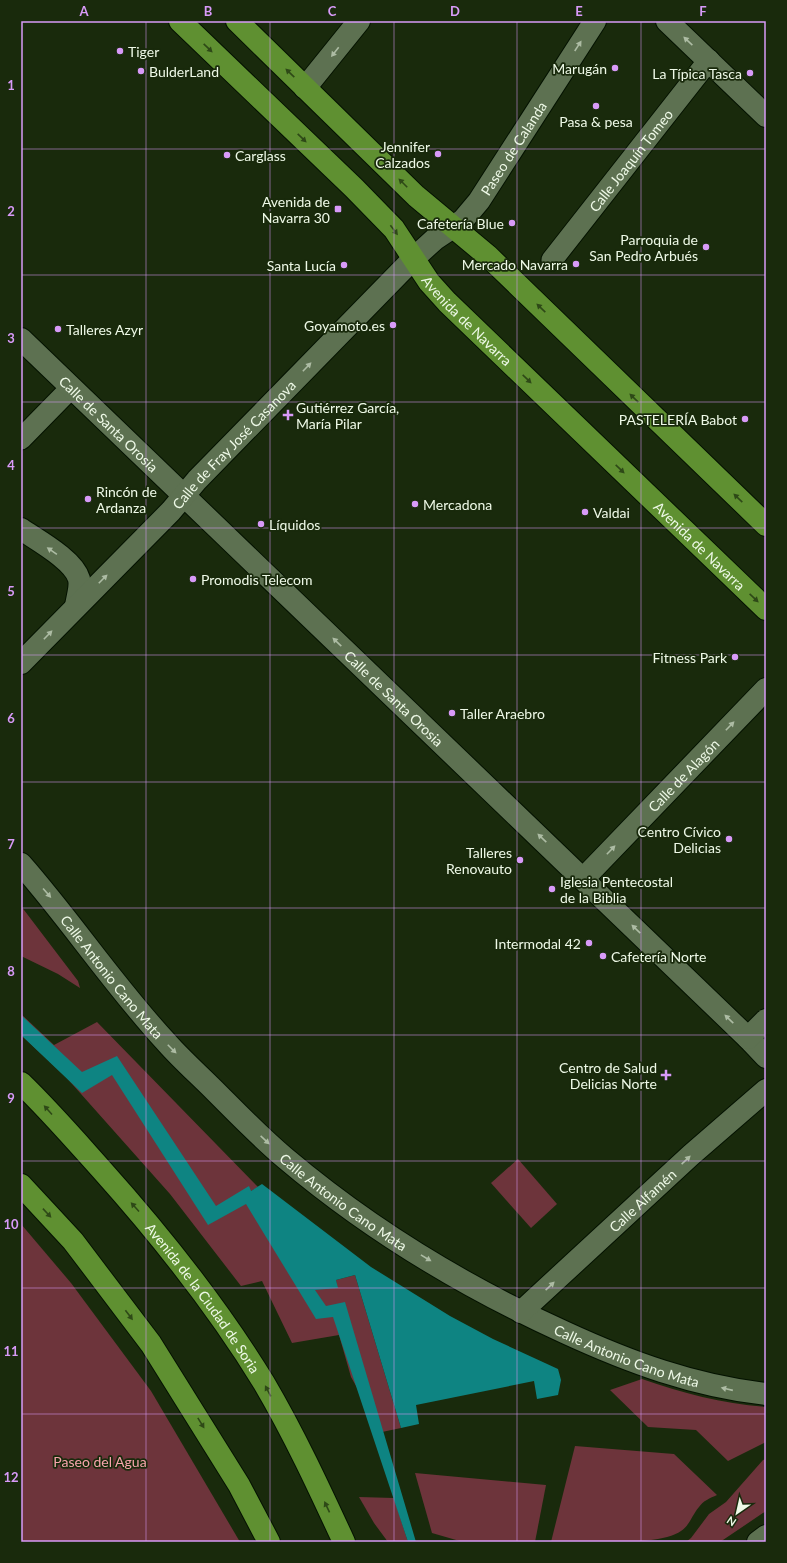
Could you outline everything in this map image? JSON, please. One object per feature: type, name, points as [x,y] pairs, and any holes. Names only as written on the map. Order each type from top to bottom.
[{"type":"main road","name":"Avenida de Navarra","points":[[180,21],[375,209],[394,229],[429,282],[447,302],[766,609]]},
{"type":"main road","points":[[237,21],[416,196],[488,256],[766,526]]},
{"type":"main road","name":"Avenida de la Ciudad de Soria","points":[[21,1083],[45,1106],[140,1212],[210,1300],[264,1384],[309,1468],[344,1542]]},
{"type":"main road","points":[[21,1185],[73,1242],[151,1344],[239,1485],[269,1542]]},
{"type":"street","points":[[305,88],[359,21]]},
{"type":"street","name":"Paseo de Calanda","points":[[413,259],[435,239],[463,220],[479,201],[595,21]]},
{"type":"street","points":[[667,21],[709,60],[763,105]]},
{"type":"street","name":"Calle Joaquín Tomeo","points":[[552,260],[709,60]]},
{"type":"street","name":"Calle de Fray José Casanova","points":[[21,663],[184,497],[197,480],[413,259]]},
{"type":"street","name":"Calle de Santa Orosia","points":[[21,340],[584,878],[766,1057]]},
{"type":"street","points":[[21,439],[71,388]]},
{"type":"street","points":[[21,530],[58,556],[75,571],[80,585],[76,606]]},
{"type":"street","name":"Calle de Alagón","points":[[584,878],[766,689]]},
{"type":"street","name":"Calle Antonio Cano Mata","points":[[21,864],[53,900],[110,976],[167,1044],[283,1157],[316,1184],[412,1250],[521,1312],[591,1344],[649,1368],[693,1381],[728,1389],[766,1394]]},
{"type":"street","points":[[748,1038],[766,1020]]},
{"type":"street","name":"Calle Alfamén","points":[[521,1312],[691,1155],[766,1090]]},
{"type":"street","points":[[758,1542],[766,1536]]},
{"type":"green space","points":[[21,906],[78,981],[80,988],[58,974],[21,956]]},
{"type":"green space","points":[[21,1014],[54,1045],[97,1022],[258,1187],[251,1191],[337,1288],[336,1280],[355,1275],[401,1428],[382,1432],[351,1377],[339,1335],[292,1343],[262,1281],[241,1286],[170,1194],[65,1076],[21,1035]]},
{"type":"green space","points":[[518,1159],[557,1204],[531,1228],[491,1183]]},
{"type":"green space","name":"Paseo del Agua","points":[[21,1224],[71,1283],[151,1391],[240,1542],[21,1542]]},
{"type":"green space","points":[[642,1379],[703,1397],[750,1406],[766,1407],[766,1442],[728,1461],[696,1430],[648,1427],[610,1390]]},
{"type":"green space","points":[[575,1446],[674,1454],[717,1495],[703,1503],[684,1529],[670,1536],[638,1542],[551,1542]]},
{"type":"green space","points":[[766,1459],[766,1511],[720,1542],[686,1542],[691,1538],[709,1514],[726,1502],[763,1460]]},
{"type":"green space","points":[[415,1473],[546,1485],[535,1542],[463,1542],[432,1533]]},
{"type":"green space","points":[[359,1497],[394,1498],[408,1542],[388,1542],[374,1523]]},
{"type":"water","points":[[21,1015],[82,1072],[117,1056],[216,1206],[249,1186],[251,1191],[262,1184],[371,1267],[450,1316],[493,1339],[558,1369],[561,1380],[558,1395],[537,1399],[534,1381],[416,1405],[419,1424],[401,1428],[355,1275],[336,1280],[338,1288],[315,1290],[326,1306],[345,1302],[416,1542],[408,1542],[333,1317],[316,1319],[246,1204],[208,1225],[112,1075],[82,1093],[21,1035]]},
{"type":"place","name":"Tiger","points":[[120,51]]},
{"type":"place","name":"Marugán","points":[[615,68]]},
{"type":"place","name":"BulderLand","points":[[141,71]]},
{"type":"place","name":"La Típica Tasca","points":[[750,73]]},
{"type":"place","name":"Pasa & pesa","points":[[596,106]]},
{"type":"place","name":"Jennifer Calzados","points":[[438,154]]},
{"type":"place","name":"Carglass","points":[[227,155]]},
{"type":"place","name":"Avenida de Navarra 30","points":[[338,209]]},
{"type":"place","name":"Cafetería Blue","points":[[512,223]]},
{"type":"place","name":"Parroquia de San Pedro Arbués","points":[[706,247]]},
{"type":"place","name":"Mercado Navarra","points":[[576,264]]},
{"type":"place","name":"Santa Lucía","points":[[344,265]]},
{"type":"place","name":"Goyamoto.es","points":[[393,325]]},
{"type":"place","name":"Talleres Azyr","points":[[58,329]]},
{"type":"place","name":"Gutiérrez García, María Pilar","points":[[288,415]]},
{"type":"place","name":"PASTELERÍA Babot","points":[[745,419]]},
{"type":"place","name":"Rincón de Ardanza","points":[[88,499]]},
{"type":"place","name":"Mercadona","points":[[415,504]]},
{"type":"place","name":"Valdai","points":[[585,512]]},
{"type":"place","name":"Líquidos","points":[[261,524]]},
{"type":"place","name":"Promodis Telecom","points":[[193,579]]},
{"type":"place","name":"Fitness Park","points":[[735,657]]},
{"type":"place","name":"Taller Araebro","points":[[452,713]]},
{"type":"place","name":"Centro Cívico Delicias","points":[[729,839]]},
{"type":"place","name":"Talleres Renovauto","points":[[520,860]]},
{"type":"place","name":"Iglesia Pentecostal de la Biblia","points":[[552,889]]},
{"type":"place","name":"Intermodal 42","points":[[589,943]]},
{"type":"place","name":"Cafetería Norte","points":[[603,956]]},
{"type":"place","name":"Centro de Salud Delicias Norte","points":[[666,1075]]}]
